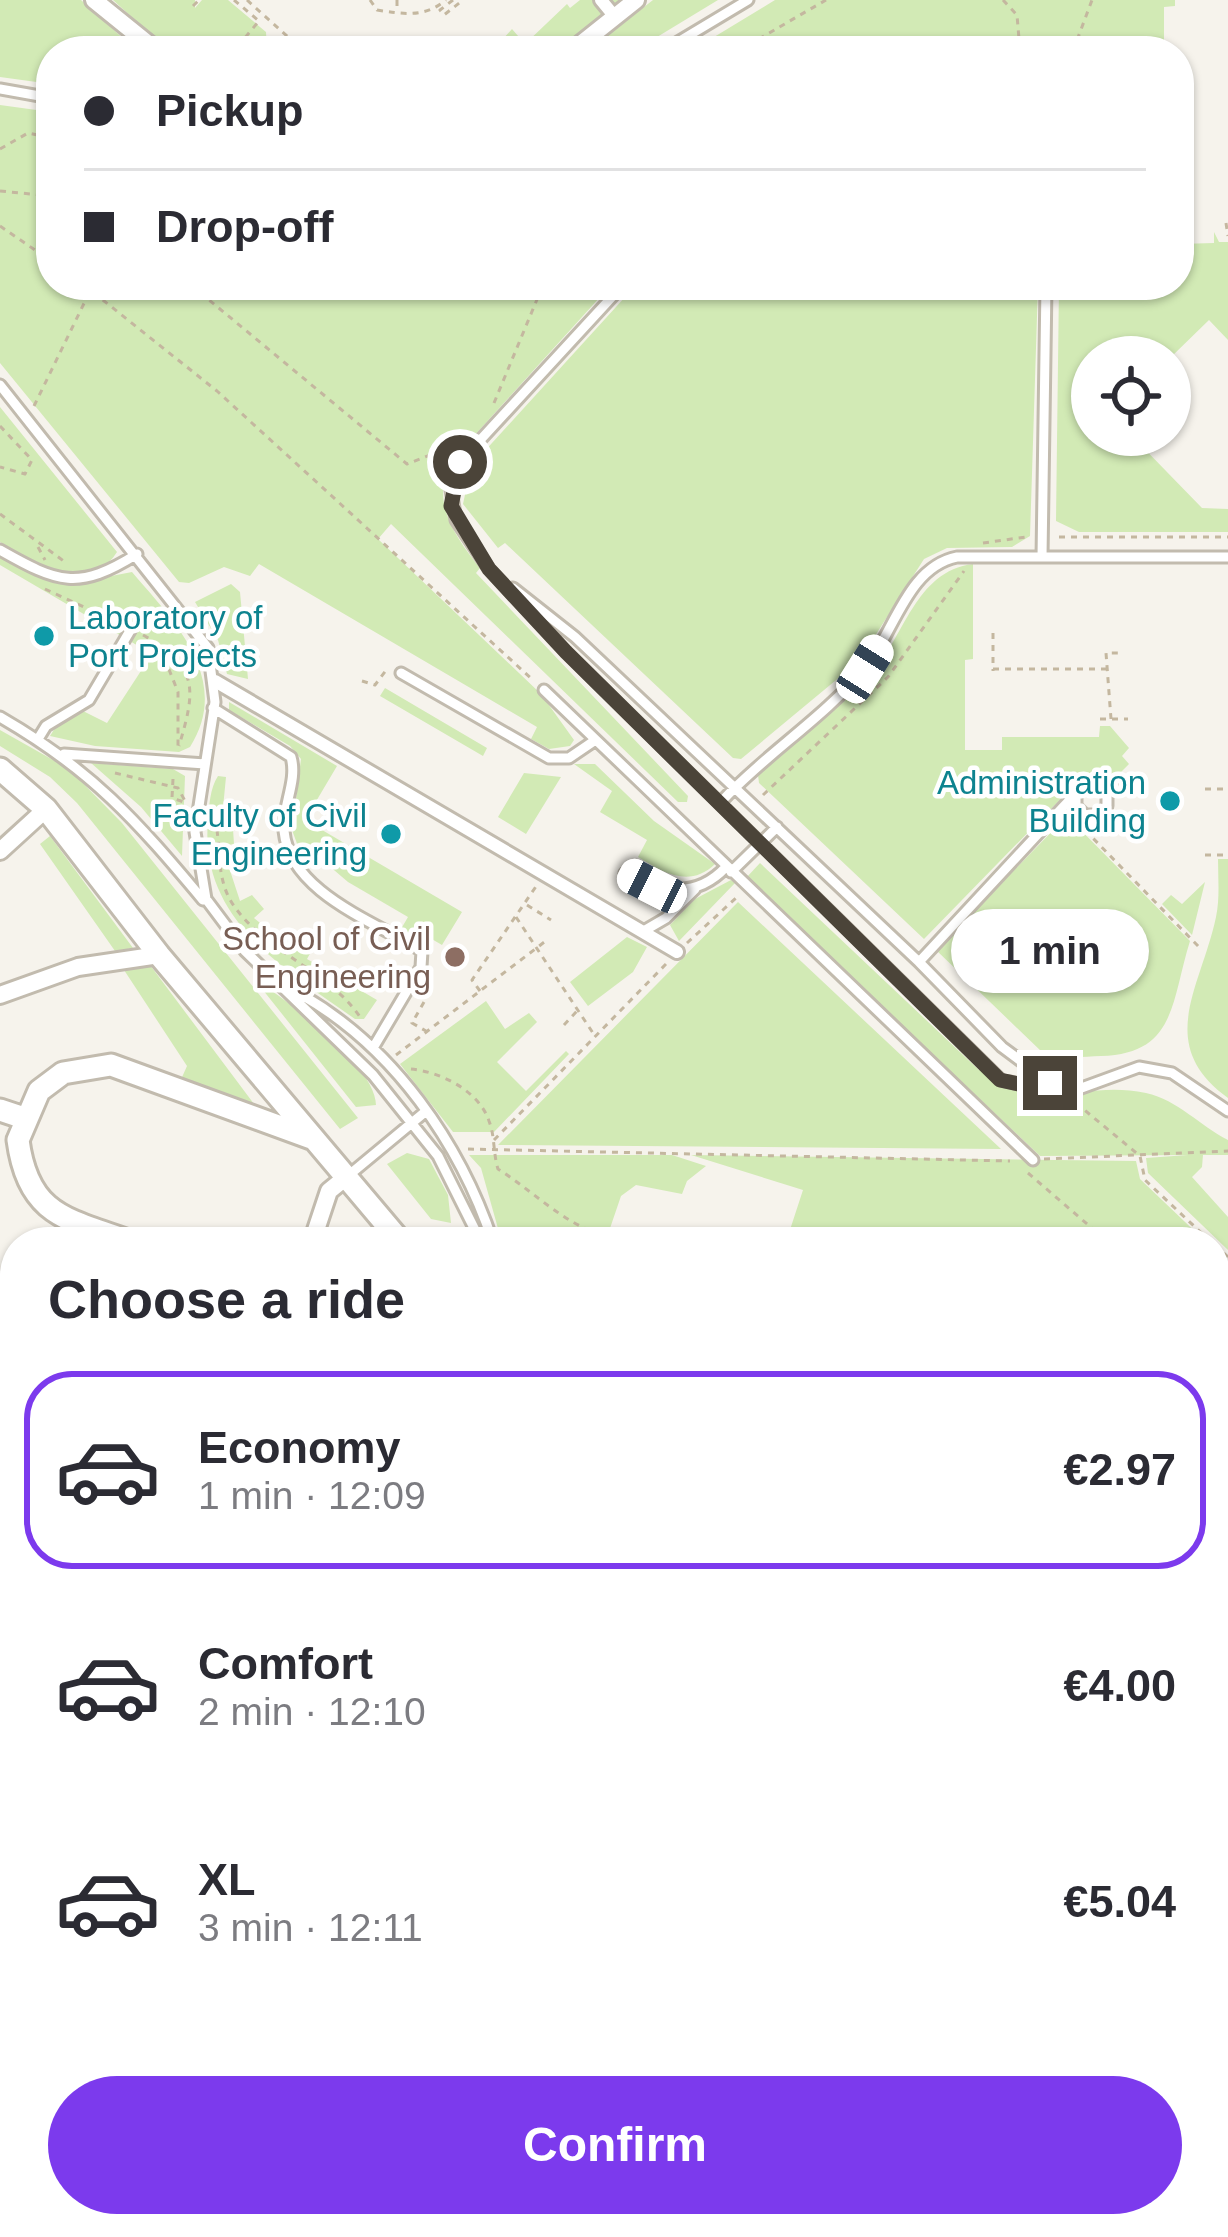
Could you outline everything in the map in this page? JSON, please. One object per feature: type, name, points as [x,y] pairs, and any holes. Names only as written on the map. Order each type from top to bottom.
[{"type":"street","points":[[94,0],[138,36]]},
{"type":"street","points":[[601,0],[615,16]]},
{"type":"street","points":[[590,36],[636,0]]},
{"type":"street","points":[[215,681],[677,952]]},
{"type":"street","points":[[0,769],[46,808],[159,955],[387,1227]]},
{"type":"street","points":[[0,851],[46,808]]},
{"type":"street","points":[[0,994],[78,967],[159,955]]},
{"type":"street","points":[[15,1131],[39,1091],[63,1073],[111,1065],[312,1138]]},
{"type":"street","points":[[0,1110],[15,1131],[25,1179],[37,1201],[75,1227]]},
{"type":"street","points":[[317,1227],[328,1191],[345,1178]]},
{"type":"lane","points":[[688,36],[748,0]]},
{"type":"lane","points":[[0,89],[36,95]]},
{"type":"lane","points":[[609,300],[457,469],[453,515],[489,569],[566,652],[1000,1080],[1065,1094],[1139,1066],[1172,1073],[1228,1111]]},
{"type":"lane","points":[[1042,556],[1046,300]]},
{"type":"lane","points":[[0,385],[202,637],[215,681],[195,848],[212,910]]},
{"type":"lane","points":[[0,550],[48,576],[80,580],[106,573],[136,554]]},
{"type":"lane","points":[[721,802],[865,669],[931,568],[945,559],[1228,556]]},
{"type":"lane","points":[[489,569],[575,637],[919,962],[1001,1048],[1065,1094]]},
{"type":"lane","points":[[38,739],[46,726],[89,700],[131,629]]},
{"type":"lane","points":[[401,673],[548,758],[569,758],[594,741]]},
{"type":"lane","points":[[544,690],[1033,1160]]},
{"type":"lane","points":[[213,708],[291,757],[284,832],[291,855],[308,879],[422,951],[421,967],[373,1048]]},
{"type":"lane","points":[[0,717],[64,754],[88,774],[131,815],[245,951],[348,1047],[438,1156],[474,1227]]},
{"type":"lane","points":[[64,754],[205,764]]},
{"type":"lane","points":[[919,962],[1076,794]]},
{"type":"lane","points":[[642,932],[666,918],[695,889],[762,845],[777,827]]},
{"type":"lane","points":[[625,873],[652,886],[695,889]]},
{"type":"lane","points":[[287,986],[331,1011],[387,1062],[457,1155],[487,1227]]},
{"type":"lane","points":[[345,1178],[424,1112]]},
{"type":"path","points":[[193,6],[199,0]]},
{"type":"path","points":[[234,0],[259,21],[246,36]]},
{"type":"path","points":[[247,0],[287,36]]},
{"type":"path","points":[[370,0],[377,10],[398,13],[425,13],[446,0]]},
{"type":"path","points":[[398,0],[398,13]]},
{"type":"path","points":[[453,0],[440,10],[444,15],[463,0]]},
{"type":"path","points":[[764,36],[826,0]]},
{"type":"path","points":[[1003,0],[1017,15],[1019,36]]},
{"type":"path","points":[[1079,36],[1092,0]]},
{"type":"path","points":[[0,149],[28,133],[36,135]]},
{"type":"path","points":[[0,191],[36,195]]},
{"type":"path","points":[[1226,223],[1228,236]]},
{"type":"path","points":[[0,226],[36,251]]},
{"type":"path","points":[[28,419],[86,300]]},
{"type":"path","points":[[108,300],[217,391],[544,690]]},
{"type":"path","points":[[208,300],[407,464],[459,444]]},
{"type":"path","points":[[487,415],[537,300]]},
{"type":"path","points":[[0,426],[32,460],[25,474],[0,467]]},
{"type":"path","points":[[0,514],[38,547]]},
{"type":"path","points":[[754,805],[888,677],[989,539],[1228,537]]},
{"type":"path","points":[[67,598],[160,645],[178,660],[192,688],[178,749],[178,692],[158,653],[160,645]]},
{"type":"path","points":[[993,633],[993,670],[1106,669]]},
{"type":"path","points":[[1111,719],[1106,653],[1120,653]]},
{"type":"path","points":[[362,681],[375,686],[386,669]]},
{"type":"path","points":[[1100,719],[1128,719]]},
{"type":"path","points":[[88,774],[111,772],[172,786],[183,791],[184,802],[172,798],[172,786]]},
{"type":"path","points":[[1205,789],[1228,789]]},
{"type":"path","points":[[1063,807],[1199,947]]},
{"type":"path","points":[[1205,855],[1228,855]]},
{"type":"path","points":[[493,1142],[677,952],[746,889]]},
{"type":"path","points":[[481,993],[472,980],[532,894]]},
{"type":"path","points":[[525,904],[551,920]]},
{"type":"path","points":[[516,917],[595,1036]]},
{"type":"path","points":[[387,1062],[548,940]]},
{"type":"path","points":[[424,1002],[412,1023],[428,1032]]},
{"type":"path","points":[[564,1024],[578,1010]]},
{"type":"path","points":[[1065,1094],[1140,1156],[1144,1180],[1195,1227]]},
{"type":"path","points":[[457,1155],[480,1150],[1033,1160],[1228,1151]]},
{"type":"path","points":[[1028,1173],[1091,1227]]},
{"type":"green space","points":[[0,0],[81,0],[121,36],[36,36],[36,82],[0,77]]},
{"type":"green space","points":[[113,0],[195,0],[195,8],[202,0],[228,0],[266,36],[153,36]]},
{"type":"green space","points":[[580,0],[622,0],[575,36],[533,36],[567,4],[570,8]]},
{"type":"green space","points":[[653,0],[718,0],[659,36],[607,36]]},
{"type":"green space","points":[[775,0],[1175,0],[1175,6],[1164,7],[1164,36],[716,36]]},
{"type":"green space","points":[[0,105],[36,110],[36,300],[597,300],[455,457],[443,487],[444,501],[453,529],[480,568],[476,573],[688,796],[687,802],[678,802],[391,524],[378,539],[541,694],[574,740],[570,746],[549,749],[531,739],[537,727],[259,564],[250,576],[224,567],[189,583],[179,582],[0,363]]},
{"type":"green space","points":[[1214,232],[1219,242],[1228,242],[1228,340],[1209,320],[1191,338],[1071,336],[1071,456],[1151,456],[1202,508],[1228,509],[1228,532],[1079,532],[1056,521],[1059,300],[1194,300],[1194,244],[1214,243]]},
{"type":"green space","points":[[622,300],[1038,300],[1030,536],[1012,547],[947,548],[924,559],[859,661],[741,759],[733,758],[505,543],[498,548],[463,504],[471,466]]},
{"type":"green space","points":[[0,407],[117,552],[105,565],[92,572],[60,571],[0,542]]},
{"type":"green space","points":[[0,556],[65,585],[132,572],[180,631],[201,674],[202,722],[190,747],[179,752],[95,746],[50,736],[57,725],[83,711],[107,723],[152,654],[0,565]]},
{"type":"green space","points":[[973,564],[973,659],[965,660],[965,750],[1002,750],[1002,737],[1099,737],[1100,726],[1110,726],[1129,748],[1122,756],[1129,764],[1116,777],[1082,777],[924,939],[759,783],[758,775],[779,748],[870,676],[912,608],[937,579]]},
{"type":"green space","points":[[231,584],[240,592],[248,679],[227,674],[218,640],[195,602]]},
{"type":"green space","points":[[385,688],[487,748],[483,756],[380,696]]},
{"type":"green space","points":[[229,702],[337,766],[305,820],[462,912],[442,945],[430,938],[426,943],[401,929],[408,917],[348,882],[314,853],[303,860],[292,830],[301,759],[290,746],[229,710]]},
{"type":"green space","points":[[0,730],[69,769],[122,823],[358,1118],[340,1129],[77,803],[50,777],[0,746]]},
{"type":"green space","points":[[91,763],[173,769],[185,776],[182,856],[141,807]]},
{"type":"green space","points":[[574,764],[595,764],[654,821],[715,864],[686,877],[638,857],[647,840],[600,812],[612,791]]},
{"type":"green space","points":[[524,773],[561,777],[526,834],[498,817]]},
{"type":"green space","points":[[218,776],[226,777],[221,828],[233,829],[234,844],[222,846],[240,901],[252,895],[264,909],[254,918],[293,950],[300,940],[313,948],[307,959],[377,1000],[364,1019],[355,1019],[275,961],[232,914],[217,886],[209,856],[209,803]]},
{"type":"green space","points":[[1067,816],[1190,941],[1166,1021],[1144,1046],[1126,1053],[1072,1057],[1043,1053],[936,950]]},
{"type":"green space","points":[[50,836],[133,948],[115,951],[40,844]]},
{"type":"green space","points":[[1218,859],[1228,859],[1228,1098],[1206,1078],[1193,1057],[1188,1036],[1194,991],[1217,910]]},
{"type":"green space","points":[[760,863],[979,1070],[984,1065],[1004,1081],[1043,1093],[1146,1093],[1168,1101],[1228,1140],[1228,1155],[1203,1155],[1202,1167],[1192,1177],[1228,1217],[1228,1227],[1204,1227],[1148,1173],[1146,1158],[1188,1155],[1040,1156],[746,878]]},
{"type":"green space","points":[[731,880],[735,883],[679,941],[670,925],[695,899]]},
{"type":"green space","points":[[1205,882],[1192,935],[1162,904],[1171,895],[1182,904]]},
{"type":"green space","points":[[738,902],[1001,1149],[498,1145]]},
{"type":"green space","points":[[627,937],[647,947],[633,972],[588,1006],[570,982]]},
{"type":"green space","points":[[150,965],[254,1104],[250,1108],[179,1084],[187,1066],[124,970]]},
{"type":"green space","points":[[255,980],[308,1018],[346,1054],[372,1089],[376,1105],[356,1107]]},
{"type":"green space","points":[[486,1001],[505,1029],[529,1013],[537,1022],[497,1062],[526,1091],[566,1051],[569,1054],[494,1132],[453,1132],[400,1064]]},
{"type":"green space","points":[[407,1153],[429,1159],[448,1195],[451,1223],[431,1219],[387,1164]]},
{"type":"green space","points":[[469,1155],[672,1155],[706,1166],[687,1181],[682,1194],[636,1185],[621,1196],[610,1227],[498,1227],[481,1168]]},
{"type":"green space","points":[[691,1155],[1136,1161],[1140,1179],[1190,1227],[791,1227],[803,1190]]},
{"type":"place","name":"Laboratory of Port Projects","points":[[44,636]]},
{"type":"place","name":"Administration Building","points":[[1170,801]]},
{"type":"place","name":"Faculty of Civil Engineering","points":[[391,834]]},
{"type":"place","name":"School of Civil Engineering","points":[[455,957]]},
{"type":"route","points":[[460,462],[450,498],[462,532],[489,569],[566,652],[1000,1080],[1065,1094],[1050,1083]]}]
